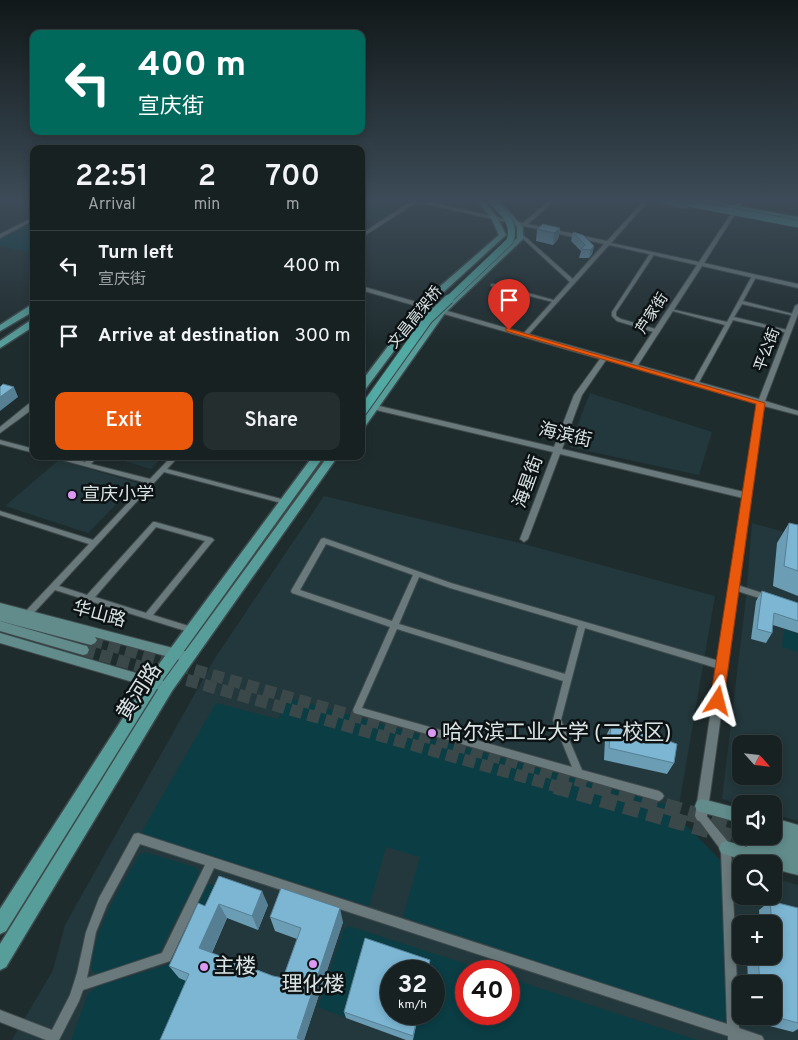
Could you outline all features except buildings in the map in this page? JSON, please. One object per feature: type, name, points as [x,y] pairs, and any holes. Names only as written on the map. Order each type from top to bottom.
[{"type":"highway","name":"文昌高架桥","points":[[365,396],[432,306],[495,249]]},
{"type":"highway","name":"文昌高架桥","points":[[365,408],[434,313],[502,249]]},
{"type":"main road","points":[[365,383],[423,306],[488,249]]},
{"type":"main road","points":[[365,421],[442,311],[510,249]]},
{"type":"main road","points":[[0,322],[30,303]]},
{"type":"main road","points":[[0,329],[30,310]]},
{"type":"main road","points":[[0,345],[3,338],[30,317]]},
{"type":"main road","points":[[3,338],[30,324]]},
{"type":"main road","name":"黄河路","points":[[181,656],[192,630],[316,460]]},
{"type":"main road","name":"黄河路","points":[[0,925],[160,685],[330,460]]},
{"type":"main road","name":"华山路","points":[[0,607],[181,656]]},
{"type":"main road","points":[[0,616],[87,645],[0,626]]},
{"type":"main road","points":[[0,638],[160,685]]},
{"type":"main road","name":"黄河路","points":[[0,961],[160,685]]},
{"type":"main road","points":[[702,811],[732,815]]},
{"type":"main road","points":[[782,827],[798,832]]},
{"type":"main road","points":[[782,839],[798,843]]},
{"type":"main road","points":[[761,845],[798,854]]},
{"type":"main road","points":[[726,848],[798,868]]},
{"type":"street","points":[[536,249],[573,282]]},
{"type":"street","points":[[526,334],[603,249]]},
{"type":"street","points":[[633,249],[798,286]]},
{"type":"street","name":"芦家街","points":[[634,366],[710,249]]},
{"type":"street","points":[[654,253],[614,312],[614,316],[619,320],[657,331]]},
{"type":"street","points":[[695,384],[754,277]]},
{"type":"street","points":[[493,285],[555,301]]},
{"type":"street","points":[[365,289],[798,413]]},
{"type":"street","points":[[741,302],[795,315]]},
{"type":"street","name":"平公街","points":[[702,811],[761,403],[798,306]]},
{"type":"street","points":[[670,310],[729,324]]},
{"type":"street","points":[[732,318],[788,331]]},
{"type":"street","name":"海星街","points":[[524,539],[578,395],[605,357]]},
{"type":"street","points":[[0,431],[30,407]]},
{"type":"street","name":"海滨街","points":[[375,408],[747,496]]},
{"type":"street","points":[[0,442],[30,450]]},
{"type":"street","points":[[68,460],[152,482]]},
{"type":"street","points":[[86,465],[91,460]]},
{"type":"street","points":[[27,615],[172,460]]},
{"type":"street","points":[[162,470],[285,502]]},
{"type":"street","points":[[0,513],[95,543]]},
{"type":"street","points":[[89,598],[156,524],[210,540],[148,616]]},
{"type":"street","points":[[568,680],[396,626],[295,591],[324,541],[417,574],[723,666]]},
{"type":"street","points":[[417,574],[396,626],[357,710],[659,796]]},
{"type":"street","points":[[53,587],[192,630]]},
{"type":"street","points":[[734,587],[780,601]]},
{"type":"street","points":[[579,773],[557,720],[582,624]]},
{"type":"street","points":[[702,811],[726,848],[734,1036]]},
{"type":"street","points":[[0,1016],[54,1039],[79,986],[91,932],[103,902],[138,838],[734,1036],[758,1040]]},
{"type":"street","points":[[79,986],[166,958],[211,863]]},
{"type":"shaded area","points":[[12,249],[30,249],[30,252]]},
{"type":"shaded area","points":[[590,393],[712,432],[699,475],[569,447]]},
{"type":"shaded area","name":"宣庆小学","points":[[59,460],[137,483],[88,533],[5,506]]},
{"type":"shaded area","points":[[121,460],[159,460],[151,469]]},
{"type":"shaded area","name":"哈尔滨工业大学 (二校区)","points":[[324,496],[524,544],[715,596],[677,817],[723,863],[732,866],[732,905],[782,905],[782,880],[798,885],[798,1040],[12,1040],[53,970],[65,925],[215,658]]},
{"type":"shaded area","points":[[752,523],[798,536],[798,821],[782,816],[782,795],[732,795],[732,802],[722,799],[746,598]]},
{"type":"shaded area","points":[[784,629],[798,634],[798,652],[782,647]]},
{"type":"shaded area","points":[[290,698],[679,808],[678,817],[723,863],[726,1025],[403,917],[420,857],[386,847],[369,906],[142,834],[138,838],[216,703],[278,719]]},
{"type":"shaded area","points":[[144,852],[195,867],[199,871],[197,879],[158,955],[99,975],[92,971],[96,941],[108,911],[124,881],[139,855]]},
{"type":"shaded area","points":[[206,883],[226,890],[199,986],[175,1040],[71,1040],[88,994],[98,986],[167,965]]},
{"type":"shaded area","points":[[349,926],[455,960],[455,1025],[520,1025],[520,982],[697,1040],[413,1040],[416,1025],[445,1025],[445,960],[400,960],[366,947],[346,1018],[318,1007],[343,931]]},
{"type":"tunnel","points":[[91,640],[600,787]]},
{"type":"tunnel","points":[[83,650],[559,787]]},
{"type":"tunnel","points":[[555,786],[732,837]]},
{"type":"tunnel","points":[[596,786],[732,825]]},
{"type":"place","name":"宣庆小学","points":[[72,495]]},
{"type":"place","name":"哈尔滨工业大学 (二校区)","points":[[432,733]]},
{"type":"place","name":"理化楼","points":[[313,964]]},
{"type":"place","name":"主楼","points":[[204,967]]},
{"type":"route","points":[[509,330],[761,403],[718,701]]}]
